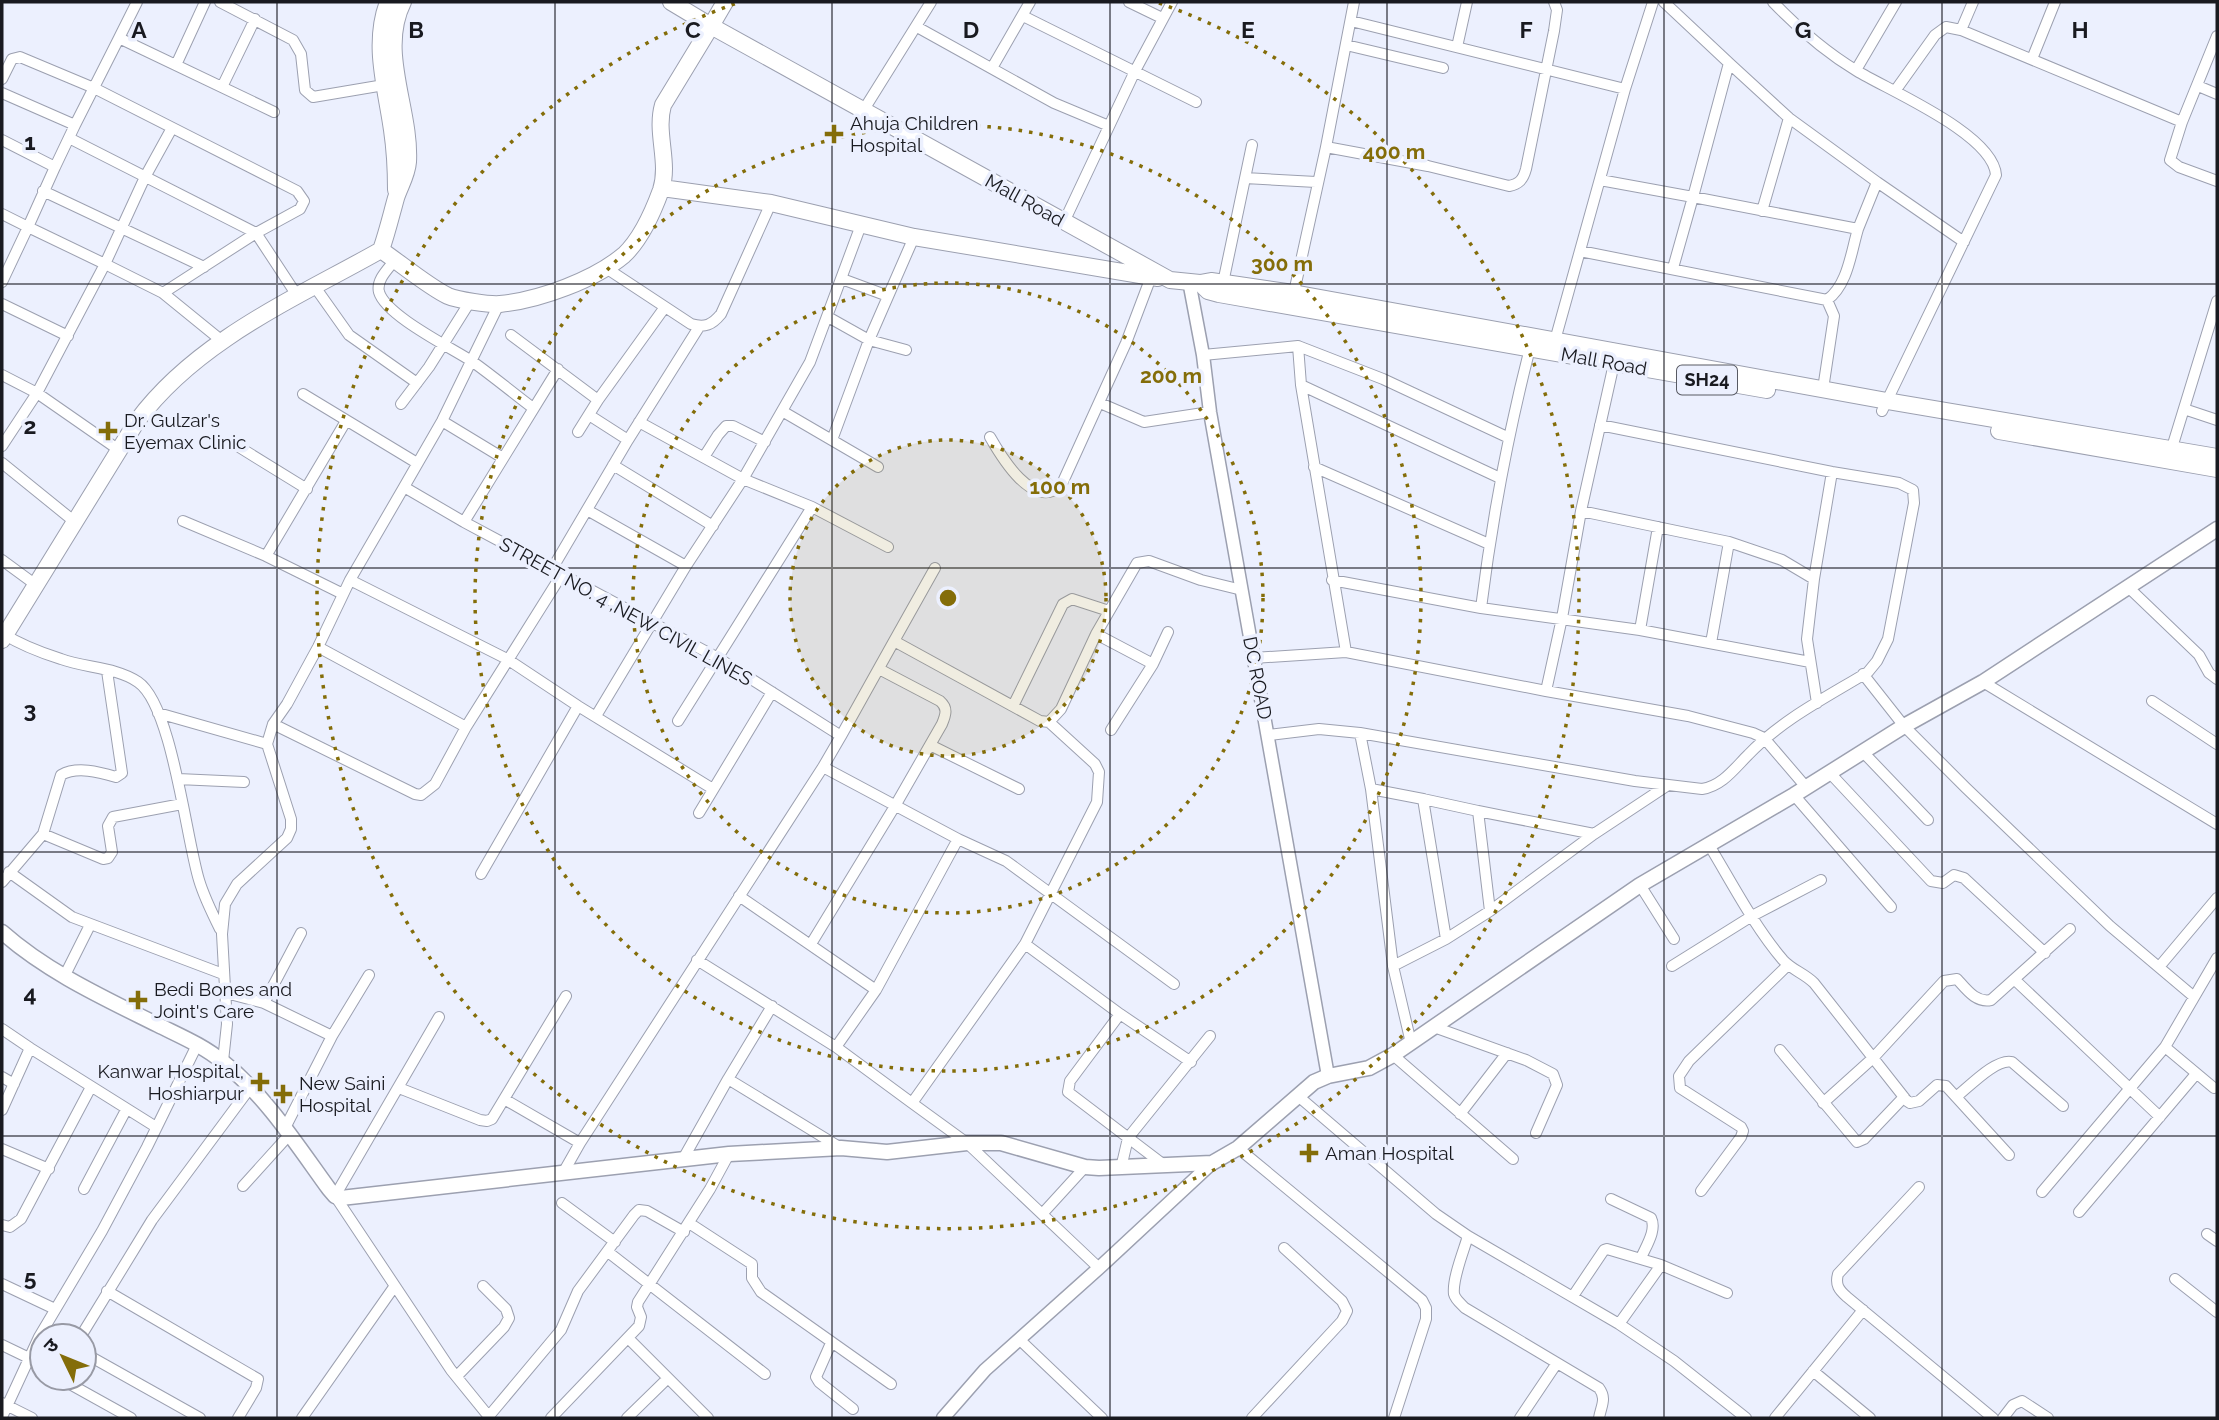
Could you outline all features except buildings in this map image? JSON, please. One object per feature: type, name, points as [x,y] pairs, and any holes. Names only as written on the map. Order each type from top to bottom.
[{"type":"main road","points":[[388,2],[383,20],[380,53],[396,157],[396,199],[388,255]]},
{"type":"main road","points":[[396,199],[408,166],[409,141],[394,59],[393,34],[403,2]]},
{"type":"main road","name":"Mall Road","points":[[671,2],[1170,280],[1223,283],[1530,348],[1554,346]]},
{"type":"main road","points":[[388,255],[449,296],[499,304],[555,291],[606,268],[626,253],[646,225],[662,188],[664,163],[660,116],[663,105],[725,2]]},
{"type":"main road","points":[[662,188],[771,203],[914,237],[1170,280]]},
{"type":"main road","points":[[3,636],[137,421],[179,373],[222,341],[315,287],[388,255]]},
{"type":"main road","name":"Mall Road","points":[[1195,282],[1208,291],[1219,294],[1292,299],[1885,406],[2170,454],[2217,457]]},
{"type":"main road","name":"Mall Road","points":[[1615,357],[1823,389],[1885,406]]},
{"type":"main road","name":"Mall Road","points":[[2170,454],[2217,469]]},
{"type":"main road","points":[[2,932],[24,952],[223,1061],[287,1131],[335,1196],[347,1198],[729,1154],[841,1148],[887,1152],[967,1143],[1001,1143],[1085,1167],[1122,1168],[1212,1163],[1238,1148],[1314,1083],[1328,1076],[1369,1068],[1393,1055],[1640,885],[1800,791],[1862,751],[1983,682],[2217,529]]},
{"type":"street","points":[[2,282],[54,167],[137,2]]},
{"type":"street","points":[[176,65],[205,2]]},
{"type":"street","points":[[220,2],[287,35],[299,46],[305,90],[313,97],[384,85]]},
{"type":"street","points":[[863,111],[931,2]]},
{"type":"street","points":[[992,68],[1030,2]]},
{"type":"street","points":[[1129,2],[1162,18]]},
{"type":"street","points":[[1065,222],[1135,71],[1172,2]]},
{"type":"street","points":[[1292,299],[1316,182],[1326,147],[1354,2]]},
{"type":"street","points":[[1457,47],[1467,2]]},
{"type":"street","points":[[1326,147],[1429,166],[1502,186],[1517,184],[1526,169],[1548,68],[1557,10],[1555,2]]},
{"type":"street","points":[[1554,346],[1625,89],[1653,2]]},
{"type":"street","points":[[1664,2],[1789,118],[1877,183],[1964,242]]},
{"type":"street","points":[[1773,2],[1821,45],[1856,70],[1951,123],[1983,149],[1996,166],[1996,175],[1885,406]]},
{"type":"street","points":[[1856,70],[1896,2]]},
{"type":"street","points":[[1961,30],[1973,2]]},
{"type":"street","points":[[2032,59],[2055,2]]},
{"type":"street","points":[[1023,16],[1196,102]]},
{"type":"street","points":[[222,87],[255,19]]},
{"type":"street","points":[[1352,21],[1625,89]]},
{"type":"street","points":[[917,27],[1054,103],[1109,126]]},
{"type":"street","points":[[1895,91],[1941,29],[1946,27],[1961,30],[2182,122]]},
{"type":"street","points":[[2217,36],[2182,122],[2170,160],[2179,167],[2217,181]]},
{"type":"street","points":[[119,38],[274,112]]},
{"type":"street","points":[[1346,45],[1443,68]]},
{"type":"street","points":[[2,79],[16,56],[94,88],[301,194],[304,201],[300,209],[256,233],[163,293]]},
{"type":"street","points":[[1673,268],[1729,63]]},
{"type":"street","points":[[2198,86],[2217,94]]},
{"type":"street","points":[[2,93],[75,125]]},
{"type":"street","points":[[1762,211],[1789,118]]},
{"type":"street","points":[[2,446],[37,393],[68,337],[145,177],[172,128]]},
{"type":"street","points":[[69,138],[256,233],[298,297]]},
{"type":"street","points":[[2,140],[54,167]]},
{"type":"street","points":[[1223,283],[1252,145]]},
{"type":"street","points":[[1245,178],[1316,182]]},
{"type":"street","points":[[1600,180],[1858,229]]},
{"type":"street","points":[[1580,251],[1827,300],[1835,294],[1842,282],[1858,229],[1877,183]]},
{"type":"street","points":[[43,191],[204,267]]},
{"type":"street","points":[[606,268],[691,324],[699,327],[715,323],[722,314],[771,203]]},
{"type":"street","points":[[2,214],[163,293],[222,341]]},
{"type":"street","points":[[596,716],[686,566],[743,479],[810,362],[861,225]]},
{"type":"street","points":[[832,440],[869,340],[914,237]]},
{"type":"street","points":[[388,255],[379,283],[381,297],[394,311],[471,361],[533,408]]},
{"type":"street","points":[[990,437],[1006,464],[1031,486],[1049,494],[1061,486],[1100,403],[1151,277]]},
{"type":"street","points":[[842,279],[888,296]]},
{"type":"street","name":"DC ROAD","points":[[1195,282],[1210,412],[1328,1076]]},
{"type":"street","points":[[315,287],[349,335],[417,383]]},
{"type":"street","points":[[401,404],[471,300]]},
{"type":"street","points":[[1823,389],[1834,316],[1827,300]]},
{"type":"street","points":[[2170,454],[2217,301]]},
{"type":"street","points":[[2,304],[68,337]]},
{"type":"street","points":[[223,1061],[226,1042],[222,934],[225,904],[237,884],[287,838],[292,829],[267,744],[272,724],[287,704],[318,647],[350,579],[443,421],[499,304]]},
{"type":"street","points":[[578,432],[665,307]]},
{"type":"street","points":[[828,317],[869,340],[906,350]]},
{"type":"street","points":[[272,724],[415,794],[421,794],[435,784],[557,572],[587,510],[699,327]]},
{"type":"street","points":[[512,335],[598,400]]},
{"type":"street","points":[[1298,346],[1301,385],[1346,652]]},
{"type":"street","points":[[1203,355],[1298,346],[1383,379],[1507,437]]},
{"type":"street","points":[[1481,608],[1507,437],[1530,348]]},
{"type":"street","points":[[1546,691],[1581,511],[1615,357]]},
{"type":"street","points":[[464,522],[558,369]]},
{"type":"street","points":[[2,375],[37,393],[118,450]]},
{"type":"street","points":[[1301,385],[1500,478]]},
{"type":"street","points":[[303,394],[417,463]]},
{"type":"street","points":[[1100,403],[1144,422],[1210,412]]},
{"type":"street","points":[[2183,409],[2217,420]]},
{"type":"street","points":[[782,411],[878,467]]},
{"type":"street","points":[[589,415],[628,440]]},
{"type":"street","points":[[266,556],[346,421]]},
{"type":"street","points":[[443,421],[503,458]]},
{"type":"street","points":[[639,422],[743,479],[812,507],[888,547]]},
{"type":"street","points":[[1269,735],[1319,729],[1360,733],[1702,789],[1717,785],[1764,738],[1863,674],[1877,661],[1888,639],[1914,494],[1908,486],[1600,425]]},
{"type":"street","points":[[704,457],[726,426],[733,426],[765,442]]},
{"type":"street","points":[[239,447],[307,489]]},
{"type":"street","points":[[2,463],[75,522]]},
{"type":"street","points":[[613,465],[713,526]]},
{"type":"street","points":[[1314,467],[1489,544]]},
{"type":"street","points":[[1817,703],[1807,639],[1832,472]]},
{"type":"street","name":"STREET NO. 4 ,NEW CIVIL LINES","points":[[404,487],[718,658],[841,736]]},
{"type":"street","points":[[678,722],[812,507]]},
{"type":"street","points":[[587,510],[686,566]]},
{"type":"street","points":[[1581,511],[1729,542],[1782,560],[1814,579]]},
{"type":"street","points":[[183,521],[266,556],[343,594]]},
{"type":"street","points":[[1640,630],[1658,527]]},
{"type":"street","points":[[1711,643],[1729,542]]},
{"type":"street","points":[[2,560],[36,585]]},
{"type":"street","points":[[1049,722],[1061,709],[1096,634],[1133,568],[1142,561],[1242,590]]},
{"type":"street","points":[[563,1173],[823,767],[935,568]]},
{"type":"street","points":[[350,579],[508,659],[578,706],[713,789]]},
{"type":"street","points":[[1332,580],[1481,608],[1640,630],[1810,662]]},
{"type":"street","points":[[2128,587],[2199,655],[2217,679]]},
{"type":"street","points":[[1013,706],[1063,604],[1072,599],[1110,611]]},
{"type":"street","points":[[1111,730],[1153,664],[1168,632]]},
{"type":"street","points":[[1096,634],[1153,664]]},
{"type":"street","points":[[3,636],[61,659],[138,682],[152,698],[178,779],[198,878],[222,934]]},
{"type":"street","points":[[894,641],[1040,721],[1049,722],[1095,764],[1099,772],[1097,802],[1025,944],[912,1103]]},
{"type":"street","points":[[318,647],[466,727]]},
{"type":"street","points":[[1253,658],[1346,652],[1688,716],[1764,738],[1800,791],[1892,907]]},
{"type":"street","points":[[811,944],[895,806],[945,717],[946,707],[940,701],[879,668]]},
{"type":"street","points":[[2,882],[43,834],[61,775],[71,771],[116,777],[122,773],[107,671]]},
{"type":"street","points":[[1863,674],[1905,726],[1966,788],[2100,916],[2193,996]]},
{"type":"street","points":[[1983,682],[2217,824]]},
{"type":"street","points":[[699,813],[772,692]]},
{"type":"street","points":[[2152,701],[2217,744]]},
{"type":"street","points":[[481,874],[578,706]]},
{"type":"street","points":[[158,713],[267,744]]},
{"type":"street","points":[[1360,733],[1371,789],[1393,966],[1411,1043]]},
{"type":"street","points":[[930,745],[1019,789]]},
{"type":"street","points":[[1862,751],[1928,820]]},
{"type":"street","points":[[823,767],[958,839],[1006,861],[1174,984]]},
{"type":"street","points":[[1829,772],[1931,881],[1943,883],[1954,875],[1964,878],[2045,953]]},
{"type":"street","points":[[178,779],[244,782]]},
{"type":"street","points":[[1393,966],[1446,939],[1490,911],[1594,834],[1668,785]]},
{"type":"street","points":[[1371,789],[1594,834]]},
{"type":"street","points":[[1423,799],[1446,939]]},
{"type":"street","points":[[43,834],[103,859],[108,858],[112,852],[108,826],[113,817],[182,804]]},
{"type":"street","points":[[1478,811],[1490,911]]},
{"type":"street","points":[[836,1047],[876,990],[958,839]]},
{"type":"street","points":[[1709,845],[1752,916],[1788,965],[1805,974],[1814,983],[1904,1097],[1914,1103],[1940,1084],[1956,1097],[2008,1155]]},
{"type":"street","points":[[9,872],[63,912],[90,925],[223,974]]},
{"type":"street","points":[[1672,966],[1752,916],[1821,880]]},
{"type":"street","points":[[1640,885],[1674,939]]},
{"type":"street","points":[[739,896],[876,990]]},
{"type":"street","points":[[2159,967],[2217,898]]},
{"type":"street","points":[[65,975],[90,925]]},
{"type":"street","points":[[1823,1103],[1873,1058],[1948,979],[1957,979],[1975,997],[1991,1000],[2070,929]]},
{"type":"street","points":[[264,1003],[301,933]]},
{"type":"street","points":[[1025,944],[1191,1062]]},
{"type":"street","points":[[2042,1192],[2165,1047],[2217,958]]},
{"type":"street","points":[[697,960],[836,1047],[967,1143],[1099,1268]]},
{"type":"street","points":[[1701,1191],[1743,1131],[1741,1126],[1680,1088],[1679,1076],[1689,1060],[1788,965]]},
{"type":"street","points":[[243,1186],[287,1131],[332,1036],[369,975]]},
{"type":"street","points":[[2015,980],[2160,1117]]},
{"type":"street","points":[[226,993],[264,1003],[332,1036]]},
{"type":"street","points":[[398,1088],[487,1121],[497,1113],[566,996]]},
{"type":"street","points":[[683,1159],[727,1079],[772,1006]]},
{"type":"street","points":[[1120,1014],[1067,1087],[1073,1096],[1164,1165]]},
{"type":"street","points":[[439,1017],[335,1196],[394,1287],[457,1376],[490,1417],[561,1330],[578,1291],[634,1215],[644,1210],[686,1227],[748,1260],[752,1264],[754,1284],[761,1292],[891,1384]]},
{"type":"street","points":[[1434,1027],[1549,1070],[1557,1079],[1553,1098],[1536,1133]]},
{"type":"street","points":[[2,1030],[156,1127]]},
{"type":"street","points":[[1122,1168],[1128,1138],[1210,1036]]},
{"type":"street","points":[[48,1322],[102,1231],[197,1045]]},
{"type":"street","points":[[2165,1047],[2214,1088]]},
{"type":"street","points":[[2,1110],[30,1048]]},
{"type":"street","points":[[1780,1050],[1853,1140],[1861,1142],[1904,1097]]},
{"type":"street","points":[[1460,1114],[1507,1053]]},
{"type":"street","points":[[1393,1055],[1513,1159]]},
{"type":"street","points":[[1956,1097],[1998,1063],[2007,1060],[2063,1106]]},
{"type":"street","points":[[2079,1212],[2196,1074]]},
{"type":"street","points":[[2,1077],[15,1084]]},
{"type":"street","points":[[727,1079],[841,1148]]},
{"type":"street","points":[[2,1225],[10,1227],[21,1219],[91,1087]]},
{"type":"street","points":[[89,1322],[152,1220],[250,1088]]},
{"type":"street","points":[[1298,1096],[1423,1204],[1468,1236],[1619,1324],[1674,1361],[1746,1418]]},
{"type":"street","points":[[504,1099],[580,1143]]},
{"type":"street","points":[[83,1189],[127,1110]]},
{"type":"street","points":[[1238,1148],[1422,1300],[1426,1308],[1426,1319],[1394,1418]]},
{"type":"street","points":[[2,1149],[48,1169]]},
{"type":"street","points":[[551,1418],[641,1322],[637,1307],[729,1154]]},
{"type":"street","points":[[943,1418],[985,1370],[1212,1163]]},
{"type":"street","points":[[1043,1213],[1085,1167]]},
{"type":"street","points":[[1919,1187],[1838,1274],[1836,1281],[1840,1291],[1993,1418]]},
{"type":"street","points":[[1611,1199],[1639,1211],[1654,1222],[1641,1258]]},
{"type":"street","points":[[562,1203],[615,1242]]},
{"type":"street","points":[[2207,1234],[2217,1241]]},
{"type":"street","points":[[1468,1236],[1455,1282],[1454,1294],[1458,1300],[1465,1308],[1599,1388],[1604,1394],[1599,1418]]},
{"type":"street","points":[[1252,1418],[1342,1321],[1347,1311],[1342,1301],[1284,1248]]},
{"type":"street","points":[[1573,1296],[1604,1250],[1615,1249],[1727,1293]]},
{"type":"street","points":[[608,1252],[765,1374]]},
{"type":"street","points":[[1619,1324],[1661,1265]]},
{"type":"street","points":[[2175,1279],[2217,1312]]},
{"type":"street","points":[[2,1284],[55,1310]]},
{"type":"street","points":[[457,1376],[504,1327],[509,1318],[506,1310],[483,1286]]},
{"type":"street","points":[[302,1418],[394,1287]]},
{"type":"street","points":[[107,1291],[258,1378],[256,1388],[238,1418]]},
{"type":"street","points":[[1775,1418],[1863,1310]]},
{"type":"street","points":[[628,1338],[708,1418]]},
{"type":"street","points":[[1020,1340],[1102,1418]]},
{"type":"street","points":[[831,1343],[816,1377],[853,1409]]},
{"type":"street","points":[[2,1345],[28,1358]]},
{"type":"street","points":[[2,1418],[4,1404],[28,1360]]},
{"type":"street","points":[[98,1361],[200,1418]]},
{"type":"street","points":[[1520,1418],[1557,1363]]},
{"type":"street","points":[[1814,1371],[1870,1418]]},
{"type":"street","points":[[627,1418],[667,1379]]},
{"type":"street","points":[[84,1392],[131,1418]]},
{"type":"street","points":[[2003,1418],[2013,1405],[2022,1401],[2048,1418]]},
{"type":"street","points":[[4,1404],[32,1418]]},
{"type":"place","name":"Ahuja Children Hospital","points":[[834,134]]},
{"type":"place","name":"Dr. Gulzar's Eyemax Clinic","points":[[108,431]]},
{"type":"place","name":"Bedi Bones and Joint's Care","points":[[138,1000]]},
{"type":"place","name":"Kanwar Hospital, Hoshiarpur","points":[[260,1082]]},
{"type":"place","name":"New Saini Hospital","points":[[283,1094]]},
{"type":"place","name":"Aman Hospital","points":[[1309,1153]]}]
